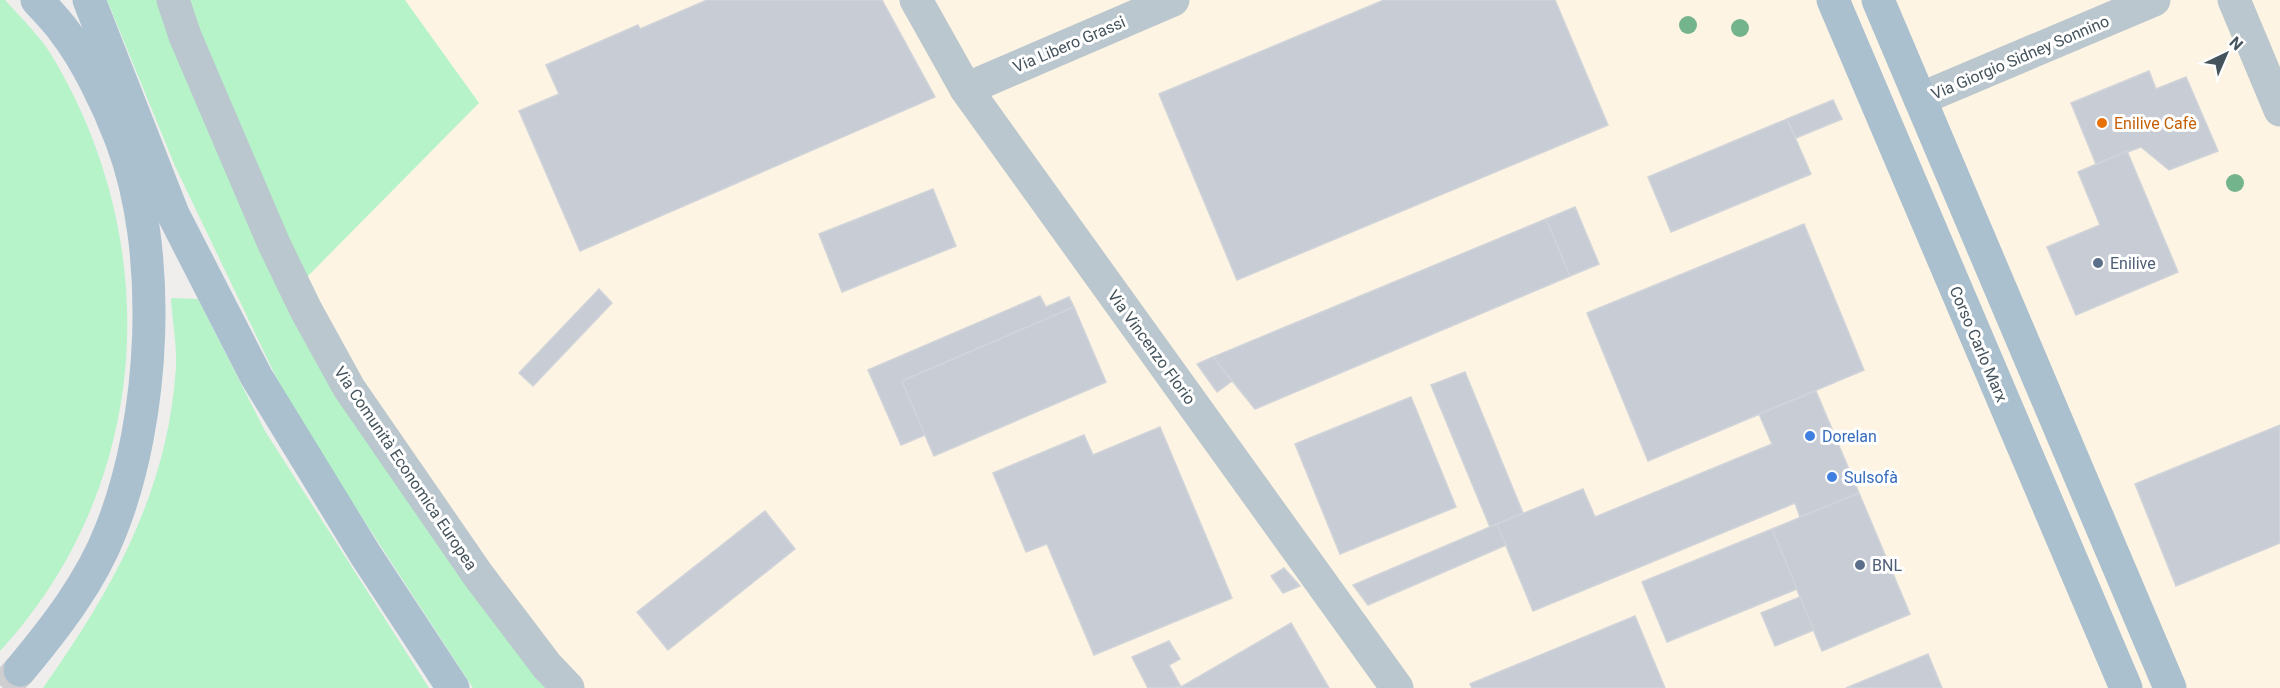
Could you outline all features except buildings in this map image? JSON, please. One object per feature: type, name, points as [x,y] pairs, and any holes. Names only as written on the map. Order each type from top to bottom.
[{"type":"main road","points":[[20,670],[53,630],[92,568],[111,531],[136,444],[146,377],[149,308],[137,195],[121,139],[95,82],[65,31],[37,0]]},
{"type":"main road","points":[[83,0],[95,82]]},
{"type":"main road","points":[[89,0],[173,214],[256,376],[365,554],[453,688]]},
{"type":"main road","name":"Corso Carlo Marx","points":[[1833,0],[2126,688]]},
{"type":"main road","points":[[1878,0],[2170,688]]},
{"type":"main road","points":[[121,139],[173,214]]},
{"type":"street","name":"Via Comunità Economica Europea","points":[[173,0],[185,36],[274,244],[306,310],[349,388],[478,575],[547,666],[568,688]]},
{"type":"street","name":"Via Vincenzo Florio","points":[[916,0],[966,88],[1397,688]]},
{"type":"street","name":"Via Libero Grassi","points":[[966,88],[1173,0]]},
{"type":"street","name":"Via Giorgio Sidney Sonnino","points":[[1920,99],[2154,0]]},
{"type":"street","points":[[2234,0],[2280,110]]},
{"type":"shaded area","points":[[159,0],[2280,0],[2280,688],[556,688],[359,424]]},
{"type":"green space","points":[[0,0],[5,0],[36,34],[52,56],[89,129],[113,206],[126,284],[126,363],[113,440],[88,515],[51,586],[0,651]]},
{"type":"green space","points":[[107,0],[159,0],[263,251],[556,688],[473,688],[471,685],[315,445],[278,381],[175,166]]},
{"type":"green space","points":[[186,0],[405,0],[479,103],[307,277],[279,224]]},
{"type":"green space","points":[[171,298],[198,299],[265,431],[429,688],[43,688],[114,576],[149,497],[162,456],[171,412],[176,367]]},
{"type":"tunnel","points":[[3,688],[20,670]]},
{"type":"place","name":"Enilive Cafè","points":[[2102,123]]},
{"type":"place","name":"Enilive","points":[[2098,263]]},
{"type":"place","name":"Dorelan","points":[[1810,436]]},
{"type":"place","name":"Sulsofà","points":[[1832,477]]},
{"type":"place","name":"BNL","points":[[1860,565]]}]
